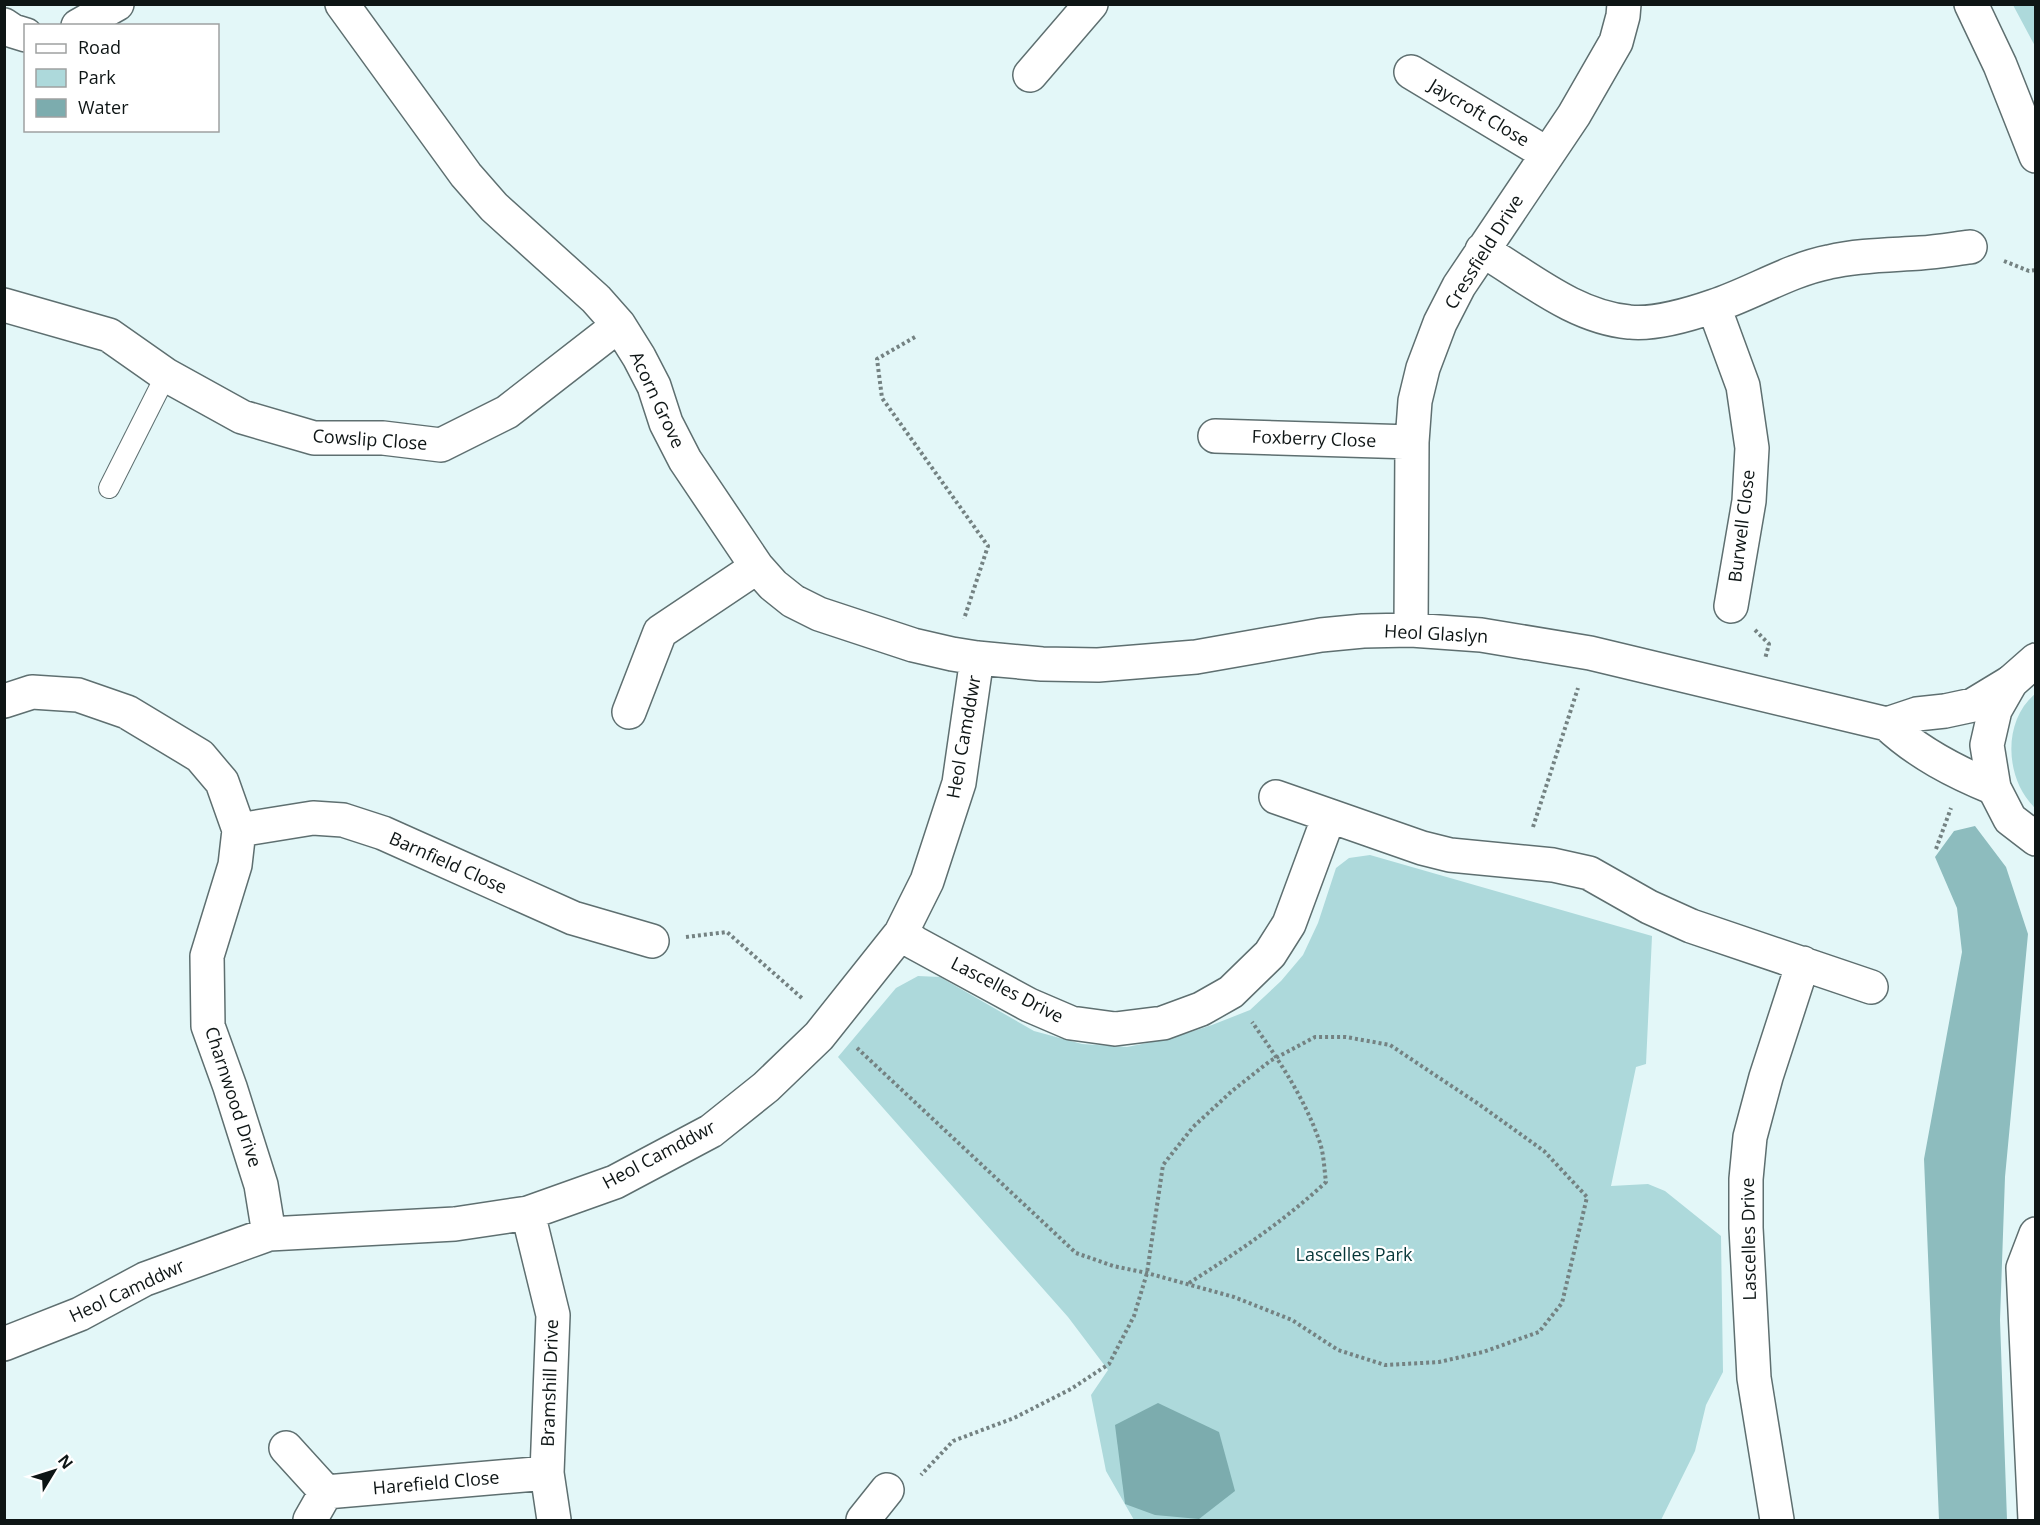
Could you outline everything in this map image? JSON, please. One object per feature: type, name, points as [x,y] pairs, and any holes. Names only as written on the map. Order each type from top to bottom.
[{"type":"street","points":[[82,24],[117,4]]},
{"type":"street","name":"Acorn Grove","points":[[342,4],[466,175],[494,207],[596,299],[619,325],[654,386],[666,423],[685,460],[757,567],[773,585],[793,601],[819,614],[913,645],[965,656]]},
{"type":"street","points":[[1030,75],[1090,4]]},
{"type":"street","name":"Cressfield Drive","points":[[1411,630],[1412,442],[1415,400],[1423,368],[1440,323],[1459,286],[1574,115],[1616,42],[1624,4]]},
{"type":"street","points":[[1971,4],[2000,65],[2036,156]]},
{"type":"street","points":[[4,25],[24,34]]},
{"type":"street","name":"Jaycroft Close","points":[[1411,72],[1547,154]]},
{"type":"street","points":[[1482,250],[1564,301],[1597,316],[1630,323],[1667,319],[1714,306],[1796,272],[1828,262],[1864,256],[1923,253],[1970,247]]},
{"type":"street","name":"Cowslip Close","points":[[4,305],[109,335],[166,375],[242,417],[314,438],[383,438],[441,445],[507,412],[619,325]]},
{"type":"street","name":"Burwell Close","points":[[1714,306],[1743,386],[1752,447],[1749,501],[1731,606]]},
{"type":"street","name":"Foxberry Close","points":[[1215,435],[1412,442]]},
{"type":"street","points":[[629,712],[660,632],[757,567]]},
{"type":"street","name":"Heol Glaslyn","points":[[965,656],[1042,664],[1098,665],[1196,657],[1321,635],[1363,631],[1411,630],[1481,635],[1590,653],[1887,724],[1908,743],[1963,775],[1994,788]]},
{"type":"street","name":"Heol Camddwr","points":[[4,1344],[80,1314],[144,1279],[269,1234],[455,1224],[528,1213],[615,1182],[711,1131],[766,1087],[819,1036],[901,933],[927,881],[959,783],[965,656]]},
{"type":"street","points":[[1887,724],[1917,714],[1973,705],[2011,682],[2036,660]]},
{"type":"street","points":[[2011,682],[1995,710],[1987,745],[1994,788],[2036,862]]},
{"type":"street","name":"Charnwood Drive","points":[[4,701],[32,692],[78,695],[127,712],[200,756],[222,782],[239,830],[235,865],[207,956],[208,1026],[261,1185],[269,1234]]},
{"type":"street","points":[[1276,797],[1422,848],[1450,855],[1553,865],[1589,873],[1649,907],[1691,926],[1871,987]]},
{"type":"street","name":"Lascelles Drive","points":[[901,933],[915,943],[1029,1005],[1071,1023],[1115,1029],[1163,1023],[1201,1009],[1231,992],[1270,954],[1289,924],[1329,816]]},
{"type":"street","name":"Barnfield Close","points":[[239,830],[313,818],[343,820],[383,833],[573,918],[652,941]]},
{"type":"street","points":[[2010,819],[2036,839]]},
{"type":"street","name":"Lascelles Drive","points":[[1776,1521],[1754,1378],[1746,1228],[1746,1179],[1750,1137],[1766,1077],[1803,963]]},
{"type":"street","name":"Bramshill Drive","points":[[528,1213],[553,1315],[547,1473],[554,1521]]},
{"type":"street","points":[[2035,1521],[2023,1268],[2036,1234]]},
{"type":"street","points":[[286,1448],[326,1492],[310,1521]]},
{"type":"street","name":"Harefield Close","points":[[326,1492],[547,1473]]},
{"type":"street","points":[[863,1521],[887,1490]]},
{"type":"lane","points":[[110,488],[166,375]]},
{"type":"path","points":[[915,337],[877,359],[882,398],[988,546],[965,656]]},
{"type":"path","points":[[1731,606],[1769,644],[1756,694]]},
{"type":"path","points":[[1521,862],[1590,653]]},
{"type":"path","points":[[1936,849],[1963,775]]},
{"type":"path","points":[[652,941],[727,932],[829,1022],[1076,1253],[1113,1266],[1147,1273],[1189,1283],[1234,1297],[1292,1320],[1338,1350],[1385,1365],[1438,1362],[1483,1352],[1539,1332],[1562,1303],[1587,1197],[1544,1151],[1477,1102],[1389,1045],[1346,1037],[1315,1037],[1277,1058],[1232,1091],[1192,1127],[1163,1166],[1147,1273],[1134,1316],[1109,1364],[1071,1389],[1014,1418],[953,1440],[907,1489],[887,1490]]},
{"type":"path","points":[[1189,1283],[1266,1233],[1303,1204],[1326,1182],[1320,1142],[1302,1101],[1277,1058],[1231,992]]},
{"type":"green space","points":[[2013,5],[2035,5],[2035,46]]},
{"type":"green space","points":[[2035,694],[2035,808],[2025,796],[2018,782],[2011,751],[2017,720],[2024,706]]},
{"type":"green space","name":"Lascelles Park","points":[[1370,855],[1652,936],[1646,1064],[1636,1067],[1611,1186],[1648,1184],[1665,1191],[1721,1236],[1723,1372],[1706,1405],[1695,1451],[1661,1520],[1134,1520],[1106,1471],[1091,1395],[1108,1370],[1068,1317],[838,1057],[896,988],[918,976],[940,977],[1034,1031],[1082,1044],[1127,1047],[1172,1038],[1212,1025],[1250,1010],[1281,981],[1303,955],[1318,923],[1336,868],[1349,858]]},
{"type":"shaded area","points":[[1975,826],[2006,867],[2028,934],[2005,1177],[2000,1320],[2007,1520],[1939,1520],[1924,1159],[1962,952],[1957,908],[1935,857],[1954,831]]},
{"type":"water","points":[[1158,1403],[1219,1432],[1235,1491],[1199,1519],[1155,1515],[1125,1504],[1115,1425]]}]
